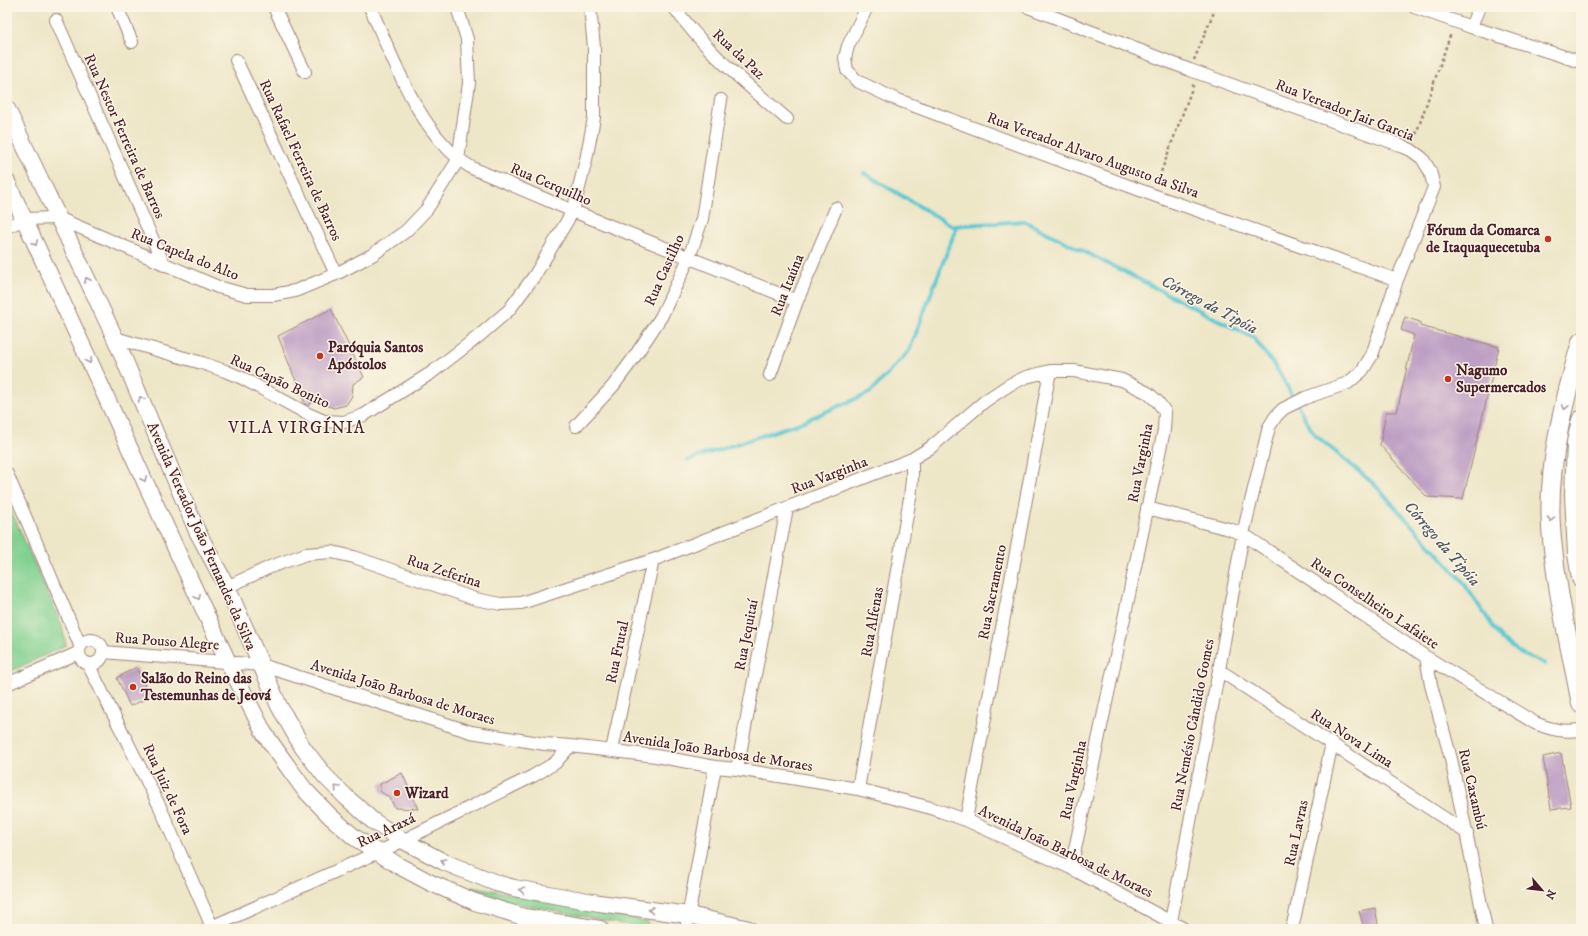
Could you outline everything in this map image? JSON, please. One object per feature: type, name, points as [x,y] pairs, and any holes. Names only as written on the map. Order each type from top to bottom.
[{"type":"main road","name":"Avenida Vereador João Fernandes da Silva","points":[[7,109],[115,338],[197,531],[227,587],[279,706],[291,730],[325,776],[346,797],[373,820],[402,840],[472,874],[496,883],[514,888],[688,922],[749,929]]},
{"type":"main road","name":"Avenida Vereador João Fernandes da Silva","points":[[7,182],[228,662],[264,733],[304,789],[336,822],[354,837],[399,866],[425,880],[474,902],[524,917],[600,929]]},
{"type":"main road","points":[[1581,342],[1560,425],[1556,449],[1552,480],[1551,527],[1558,582],[1581,704]]},
{"type":"main road","points":[[1581,420],[1576,442],[1581,578]]},
{"type":"street","points":[[117,7],[132,42]]},
{"type":"street","points":[[274,7],[305,72]]},
{"type":"street","name":"Rua Cerquilho","points":[[370,7],[397,68],[417,108],[434,134],[458,160],[472,168],[573,211],[797,301]]},
{"type":"street","name":"Rua Capela do Alto","points":[[58,218],[218,287],[247,295],[273,295],[295,291],[336,274],[372,255],[406,231],[427,209],[458,160],[470,83],[466,39],[457,7]]},
{"type":"street","name":"Rua Capão Bonito","points":[[115,338],[210,366],[242,378],[308,414],[324,421],[344,422],[364,415],[431,373],[479,336],[509,310],[536,275],[573,211],[586,160],[594,118],[594,47],[590,7]]},
{"type":"street","name":"Rua da Paz","points":[[674,7],[701,41],[732,72],[787,120]]},
{"type":"street","name":"Rua Vereador Alvaro Augusto da Silva","points":[[867,7],[848,46],[845,58],[847,70],[857,81],[893,98],[1153,194],[1397,280]]},
{"type":"street","name":"Rua Vereador Jair Garcia","points":[[1028,7],[1194,72],[1411,150],[1422,158],[1430,171],[1434,187],[1397,280],[1372,355],[1362,371],[1348,383],[1305,398],[1283,409]]},
{"type":"street","points":[[1414,7],[1471,27],[1580,60]]},
{"type":"street","points":[[1471,27],[1479,7]]},
{"type":"street","name":"Rua Nestor Ferreira de Barros","points":[[56,20],[164,264]]},
{"type":"street","name":"Rua Rafael Ferreira de Barros","points":[[236,60],[336,274]]},
{"type":"street","name":"Rua Castilho","points":[[576,426],[613,386],[662,317],[690,258],[702,219],[721,100]]},
{"type":"street","name":"Rua Itaúna","points":[[770,375],[797,301],[836,208]]},
{"type":"street","points":[[7,228],[24,219],[58,218]]},
{"type":"street","name":"Rua Varginha","points":[[654,560],[912,459],[930,448],[985,401],[1009,385],[1026,377],[1050,371],[1074,371],[1122,380],[1148,393],[1158,402],[1165,412],[1164,430],[1071,868]]},
{"type":"street","name":"Rua Sacramento","points":[[966,820],[1050,371]]},
{"type":"street","name":"Rua Nemésio Cândido Gomes","points":[[1171,921],[1219,670],[1243,534],[1269,427],[1276,416],[1283,409]]},
{"type":"street","name":"Rua Alfenas","points":[[858,789],[910,498],[912,459]]},
{"type":"street","points":[[7,474],[79,649],[81,660],[88,664],[97,663],[103,652],[101,645],[94,640],[87,640],[79,649],[7,684]]},
{"type":"street","name":"Rua Jequitaí","points":[[737,769],[787,508]]},
{"type":"street","name":"Rua Conselheiro Lafaiete","points":[[1147,508],[1243,534],[1426,657],[1535,723],[1552,730],[1569,732],[1581,730]]},
{"type":"street","name":"Rua Zeferina","points":[[227,587],[270,567],[306,554],[332,552],[354,557],[475,599],[501,604],[521,602],[654,560]]},
{"type":"street","name":"Rua Frutal","points":[[612,750],[654,560]]},
{"type":"street","name":"Rua Pouso Alegre","points":[[103,652],[228,662]]},
{"type":"street","name":"Rua Caxambú","points":[[1426,657],[1431,685],[1451,759],[1486,929]]},
{"type":"street","name":"Avenida João Barbosa de Moraes","points":[[228,662],[261,665],[471,732],[517,740],[656,756],[715,767],[737,769],[858,789],[931,808],[966,820],[1071,868],[1184,929]]},
{"type":"street","name":"Rua Juiz de Fora","points":[[88,664],[160,807],[210,928]]},
{"type":"street","name":"Rua Nova Lima","points":[[1219,670],[1467,833]]},
{"type":"street","name":"Rua Lavras","points":[[1292,929],[1332,743]]},
{"type":"street","name":"Rua Araxá","points":[[210,928],[378,852],[533,776],[555,763],[570,746]]},
{"type":"street","points":[[688,922],[715,767]]},
{"type":"path","points":[[1153,194],[1216,7]]},
{"type":"path","points":[[1411,150],[1455,21]]},
{"type":"green space","points":[[7,501],[62,626],[66,645],[7,673]]},
{"type":"green space","points":[[472,886],[648,922],[647,929],[474,895]]},
{"type":"building","name":"Paróquia Santos Apóstolos","points":[[331,309],[364,377],[353,384],[352,396],[346,405],[334,408],[326,405],[320,398],[306,406],[278,336]]},
{"type":"building","name":"Nagumo Supermercados","points":[[1405,317],[1420,322],[1420,326],[1499,347],[1463,499],[1427,497],[1380,445],[1386,412],[1397,412],[1414,335],[1401,330]]},
{"type":"building","name":"Salão do Reino das Testemunhas de Jeová","points":[[136,667],[150,697],[130,706],[117,678]]},
{"type":"building","points":[[1561,753],[1571,807],[1551,809],[1543,757]]},
{"type":"building","name":"Wizard","points":[[402,773],[418,809],[395,808],[389,796],[380,791],[380,784]]},
{"type":"building","points":[[1375,908],[1379,929],[1364,929],[1359,911]]},
{"type":"waterway","name":"Córrego da Tipóia","points":[[864,173],[952,226],[1024,221],[1254,338],[1279,372],[1314,434],[1374,484],[1461,579],[1502,640],[1521,654],[1545,664]]},
{"type":"waterway","points":[[688,460],[797,424],[870,393],[909,351],[957,226]]},
{"type":"place","name":"Fórum da Comarca de Itaquaquecetuba","points":[[1548,239]]},
{"type":"place","name":"Paróquia Santos Apóstolos","points":[[320,356]]},
{"type":"place","name":"Nagumo Supermercados","points":[[1448,379]]},
{"type":"place","name":"Salão do Reino das Testemunhas de Jeová","points":[[133,687]]},
{"type":"place","name":"Wizard","points":[[397,793]]},
{"type":"district","name":"VILA VIRGÍNIA","points":[[297,427]]}]
